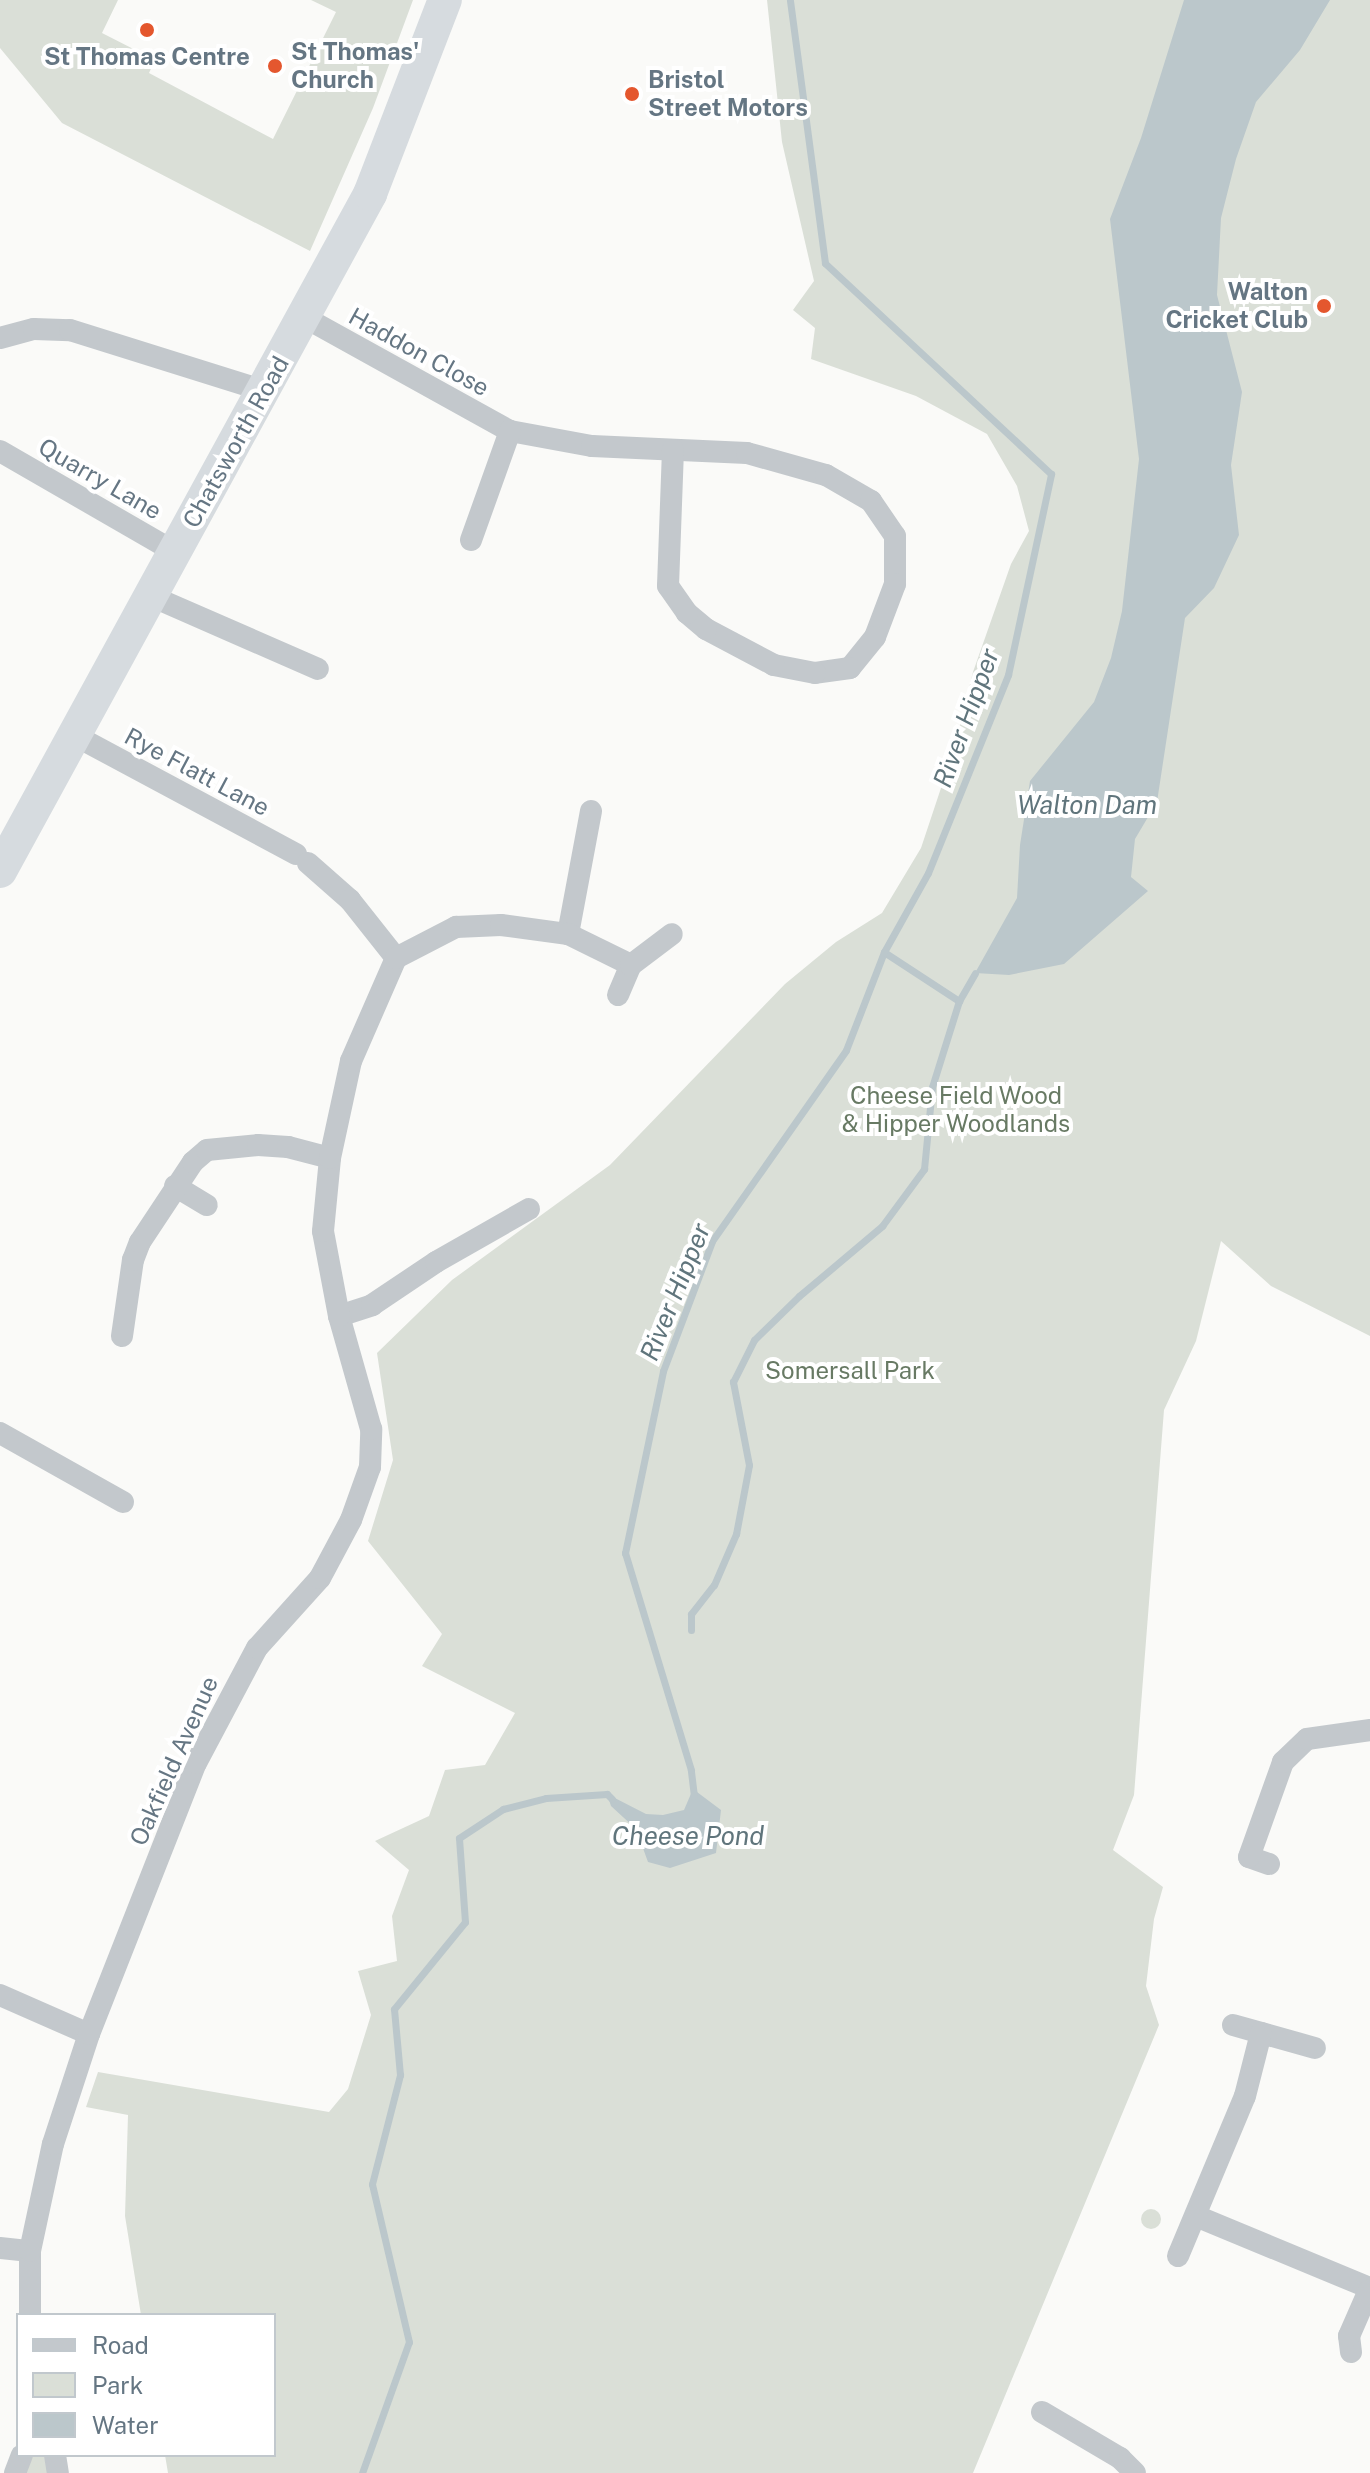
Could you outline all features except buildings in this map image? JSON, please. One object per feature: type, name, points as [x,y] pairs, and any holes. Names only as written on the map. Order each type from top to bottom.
[{"type":"highway","name":"Chatsworth Road","points":[[0,871],[370,194],[445,0]]},
{"type":"street","name":"Haddon Close","points":[[304,317],[510,431],[592,446],[747,453],[826,475],[871,501],[895,536],[895,584],[875,637],[850,668],[815,673],[774,665],[706,629],[687,613],[668,586],[673,450]]},
{"type":"street","points":[[0,338],[34,329],[70,330],[265,391]]},
{"type":"street","points":[[471,540],[510,431]]},
{"type":"street","name":"Quarry Lane","points":[[0,451],[175,552]]},
{"type":"street","points":[[151,596],[318,669]]},
{"type":"street","name":"Rye Flatt Lane","points":[[74,735],[302,859],[350,900],[396,958]]},
{"type":"street","points":[[568,934],[591,811]]},
{"type":"street","points":[[396,958],[456,927],[501,925],[568,934],[631,965]]},
{"type":"street","points":[[618,995],[631,965],[672,934]]},
{"type":"street","name":"Oakfield Avenue","points":[[30,2313],[30,2251],[53,2144],[89,2034],[218,1716],[257,1648],[320,1578],[356,1507],[370,1467],[371,1429],[339,1316],[323,1231],[330,1158],[351,1061],[396,958]]},
{"type":"street","points":[[122,1336],[133,1260],[140,1242],[175,1186],[207,1150],[258,1145],[288,1147],[330,1158]]},
{"type":"street","points":[[175,1186],[207,1205]]},
{"type":"street","points":[[339,1316],[372,1305],[436,1262],[529,1209]]},
{"type":"street","points":[[0,1433],[123,1502]]},
{"type":"street","points":[[1269,1864],[1249,1857],[1283,1762],[1307,1739],[1370,1730]]},
{"type":"street","points":[[0,1995],[89,2034]]},
{"type":"street","points":[[1233,2025],[1315,2048]]},
{"type":"street","points":[[1178,2256],[1245,2096],[1261,2033]]},
{"type":"street","points":[[1196,2216],[1370,2288],[1349,2336],[1351,2352]]},
{"type":"street","points":[[0,2248],[30,2251]]},
{"type":"street","points":[[1042,2412],[1120,2458],[1135,2473]]},
{"type":"green space","points":[[0,0],[118,0],[102,33],[155,60],[149,73],[273,139],[336,12],[311,0],[413,0],[373,108],[310,251],[62,123],[0,48]]},
{"type":"green space","name":"Somersall Park","points":[[767,0],[1370,0],[1370,1336],[1271,1286],[1221,1241],[1196,1341],[1164,1410],[1134,1795],[1113,1850],[1163,1887],[1154,1919],[1146,1986],[1159,2025],[973,2473],[168,2473],[165,2457],[276,2457],[276,2313],[141,2313],[125,2216],[128,2115],[86,2107],[98,2072],[329,2112],[348,2089],[371,2015],[358,1971],[397,1961],[392,1916],[409,1870],[375,1841],[429,1816],[445,1770],[485,1765],[515,1713],[422,1666],[442,1634],[368,1541],[393,1460],[377,1353],[452,1280],[610,1165],[785,984],[836,942],[882,913],[921,848],[954,749],[973,672],[1011,564],[1029,531],[1017,486],[987,434],[916,396],[811,359],[815,328],[793,310],[814,281],[782,142]]},
{"type":"green space","points":[[1151,2209],[1158,2212],[1161,2219],[1158,2226],[1151,2229],[1144,2226],[1141,2219],[1144,2212]]},
{"type":"green space","points":[[28,2457],[48,2457],[50,2473],[24,2473]]},
{"type":"water","name":"Walton Dam","points":[[1184,0],[1330,0],[1300,50],[1256,102],[1236,159],[1221,218],[1217,295],[1242,392],[1231,465],[1239,535],[1214,588],[1185,618],[1157,802],[1135,839],[1131,877],[1148,891],[1064,964],[1009,975],[975,973],[1017,898],[1020,845],[1030,781],[1094,702],[1111,658],[1122,611],[1139,459],[1110,219],[1141,138]]},
{"type":"water","name":"Cheese Pond","points":[[693,1789],[721,1810],[716,1853],[670,1868],[648,1862],[636,1829],[611,1806],[607,1794],[646,1814],[663,1815],[684,1810]]},
{"type":"waterway","name":"River Hipper","points":[[694,1796],[691,1770],[625,1553],[663,1371],[712,1241],[846,1050],[884,952],[928,873],[1008,675],[1051,474],[825,263],[790,0]]},
{"type":"waterway","points":[[884,952],[959,1001]]},
{"type":"waterway","points":[[691,1630],[691,1614],[714,1585],[736,1534],[749,1465],[733,1382],[754,1340],[799,1296],[882,1226],[924,1169],[932,1087],[959,1001],[975,973]]},
{"type":"waterway","name":"River Hipper","points":[[362,2473],[409,2342],[372,2184],[400,2075],[394,2009],[465,1922],[459,1838],[503,1809],[546,1798],[607,1794],[612,1799]]},
{"type":"place","name":"St Thomas Centre","points":[[147,30]]},
{"type":"place","name":"St Thomas' Church","points":[[275,66]]},
{"type":"place","name":"Bristol Street Motors","points":[[632,94]]},
{"type":"place","name":"Walton Cricket Club","points":[[1324,306]]},
{"type":"park label","name":"Cheese Field Wood & Hipper Woodlands","points":[[956,1110]]}]
